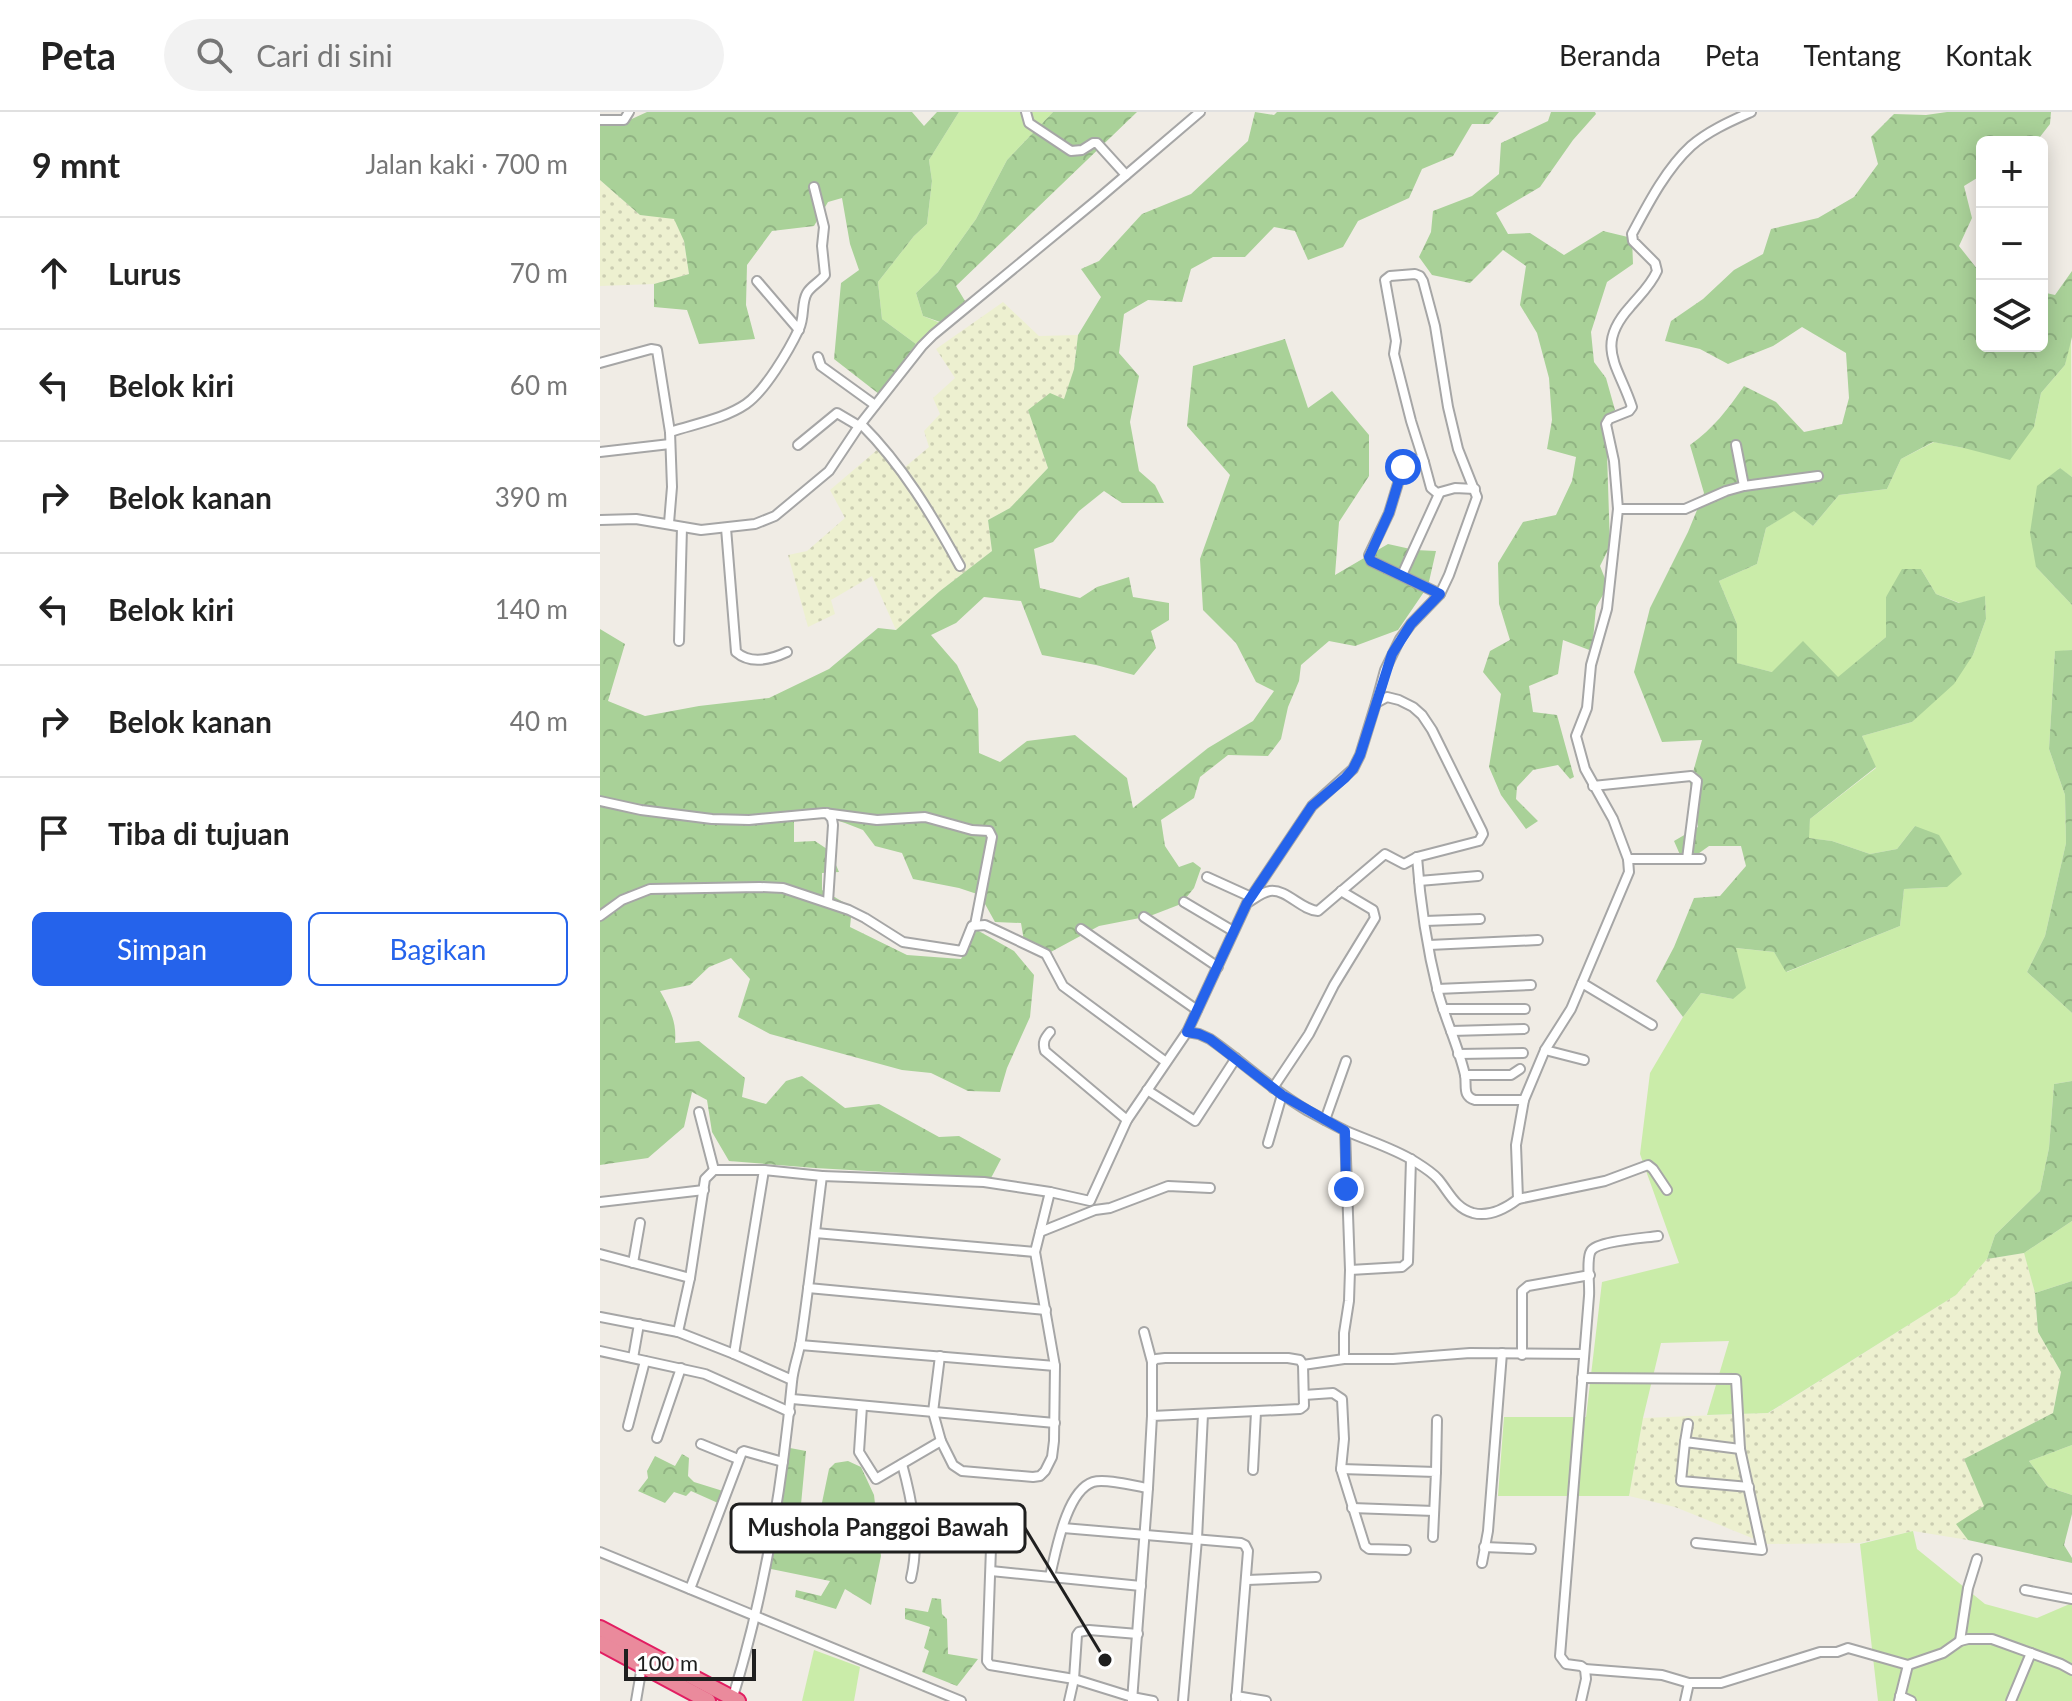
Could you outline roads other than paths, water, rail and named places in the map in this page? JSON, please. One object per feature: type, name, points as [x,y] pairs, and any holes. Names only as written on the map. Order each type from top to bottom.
[{"type":"highway","points":[[600,1628],[734,1700]]},
{"type":"highway","points":[[600,1643],[708,1701]]},
{"type":"street","points":[[600,120],[624,120],[629,112]]},
{"type":"street","points":[[1026,112],[1029,123],[1071,151],[1097,143],[1126,175]]},
{"type":"street","points":[[600,520],[636,519],[701,530],[766,521],[788,507],[829,471],[875,405],[933,335],[1200,112]]},
{"type":"street","points":[[1518,1199],[1516,1145],[1524,1100],[1545,1050],[1571,1009],[1629,872],[1628,859],[1613,819],[1580,757],[1576,736],[1587,708],[1591,665],[1607,609],[1618,509],[1614,461],[1606,424],[1609,419],[1632,407],[1617,373],[1611,341],[1615,325],[1653,281],[1658,268],[1633,241],[1632,234],[1668,174],[1686,152],[1706,136],[1751,112]]},
{"type":"street","points":[[670,432],[744,406],[764,387],[799,330],[804,319],[807,293],[825,275],[824,227],[814,187]]},
{"type":"street","points":[[1090,1201],[1127,1120],[1187,1032],[1249,900],[1312,806],[1353,769],[1385,670],[1400,639],[1440,594],[1477,501],[1458,449],[1435,326],[1423,281],[1415,274],[1390,276],[1385,280],[1396,341],[1394,354],[1431,488],[1439,494]]},
{"type":"street","points":[[757,281],[799,330]]},
{"type":"street","points":[[600,363],[657,350],[670,432],[672,487],[669,523]]},
{"type":"street","points":[[818,357],[821,366],[875,405]]},
{"type":"street","points":[[798,445],[835,413],[841,413],[860,425],[879,442],[911,482],[960,566]]},
{"type":"street","points":[[600,452],[670,444]]},
{"type":"street","points":[[1736,445],[1744,486]]},
{"type":"street","points":[[1424,462],[1415,459],[1403,467],[1389,513],[1369,555],[1371,561],[1440,594]]},
{"type":"street","points":[[1618,509],[1685,509],[1744,486],[1818,476]]},
{"type":"street","points":[[1402,575],[1439,494],[1455,488],[1475,489]]},
{"type":"street","points":[[679,641],[682,527]]},
{"type":"street","points":[[726,528],[736,652],[741,657],[761,660],[787,652]]},
{"type":"street","points":[[1249,900],[1275,891],[1309,910],[1318,911],[1382,855],[1388,854],[1404,864],[1417,857],[1479,841],[1482,831],[1422,715],[1399,700],[1387,697],[1376,703]]},
{"type":"street","points":[[1593,786],[1695,777],[1687,859]]},
{"type":"street","points":[[600,801],[641,810],[724,820],[827,813],[877,820],[925,817],[990,832],[992,837],[975,925],[962,951],[910,944],[893,937],[865,918],[783,888],[659,888],[622,900],[600,916]]},
{"type":"street","points":[[827,813],[833,822],[828,902]]},
{"type":"street","points":[[1417,857],[1437,989],[1465,1075],[1466,1093],[1471,1100],[1524,1100]]},
{"type":"street","points":[[1628,859],[1701,859]]},
{"type":"street","points":[[1419,881],[1478,876]]},
{"type":"street","points":[[1207,877],[1249,900]]},
{"type":"street","points":[[1273,1088],[1304,1043],[1334,985],[1375,918],[1373,910],[1341,891]]},
{"type":"street","points":[[1184,902],[1233,931]]},
{"type":"street","points":[[1144,917],[1218,967]]},
{"type":"street","points":[[1425,921],[1480,919]]},
{"type":"street","points":[[975,925],[985,925],[1046,954],[1063,986],[1166,1062]]},
{"type":"street","points":[[1081,929],[1197,1010]]},
{"type":"street","points":[[1429,945],[1538,940]]},
{"type":"street","points":[[1582,983],[1652,1025]]},
{"type":"street","points":[[1437,989],[1531,985]]},
{"type":"street","points":[[1443,1009],[1525,1009]]},
{"type":"street","points":[[1451,1031],[1524,1029]]},
{"type":"street","points":[[1050,1032],[1045,1039],[1045,1051],[1127,1120]]},
{"type":"street","points":[[1187,1032],[1210,1039],[1282,1095],[1325,1120],[1411,1159],[1438,1179],[1458,1205],[1475,1213],[1495,1212],[1518,1199],[1605,1181],[1648,1165],[1667,1190]]},
{"type":"street","points":[[1545,1050],[1584,1060]]},
{"type":"street","points":[[1458,1054],[1523,1053]]},
{"type":"street","points":[[1147,1090],[1195,1121],[1236,1058]]},
{"type":"street","points":[[1325,1120],[1346,1061]]},
{"type":"street","points":[[1465,1075],[1511,1075],[1520,1069]]},
{"type":"street","points":[[1268,1143],[1282,1095]]},
{"type":"street","points":[[699,1112],[714,1170]]},
{"type":"street","points":[[1344,1359],[1343,1338],[1350,1270],[1345,1131]]},
{"type":"street","points":[[1350,1270],[1402,1267],[1408,1262],[1411,1159]]},
{"type":"street","points":[[678,1332],[690,1278],[705,1179],[714,1170],[984,1182],[1090,1201],[1095,1210]]},
{"type":"street","points":[[734,1354],[764,1170]]},
{"type":"street","points":[[734,1700],[756,1617],[783,1462],[822,1176]]},
{"type":"street","points":[[1040,1232],[1168,1186],[1210,1188]]},
{"type":"street","points":[[600,1202],[704,1190]]},
{"type":"street","points":[[940,1356],[933,1412],[941,1441],[958,1470],[1040,1476],[1052,1457],[1055,1423],[1055,1366],[1035,1252],[1050,1192]]},
{"type":"street","points":[[633,1263],[640,1223]]},
{"type":"street","points":[[815,1233],[1035,1252]]},
{"type":"street","points":[[1658,1236],[1597,1246],[1589,1256],[1560,1656],[1566,1664],[1585,1669],[1662,1675],[1689,1683],[1721,1683],[1809,1655],[1848,1648],[1908,1665],[1943,1653],[1960,1641],[1992,1639],[2072,1670]]},
{"type":"street","points":[[600,1254],[690,1278]]},
{"type":"street","points":[[1522,1355],[1522,1291],[1528,1286],[1590,1275]]},
{"type":"street","points":[[808,1288],[1046,1310]]},
{"type":"street","points":[[600,1317],[678,1332],[792,1380]]},
{"type":"street","points":[[633,1358],[639,1324]]},
{"type":"street","points":[[1132,1699],[1152,1416],[1152,1362],[1144,1332]]},
{"type":"street","points":[[800,1345],[1055,1366]]},
{"type":"street","points":[[600,1351],[705,1374],[790,1412]]},
{"type":"street","points":[[1303,1365],[1344,1359],[1502,1353],[1584,1354]]},
{"type":"street","points":[[1482,1563],[1488,1531],[1502,1353]]},
{"type":"street","points":[[1152,1362],[1165,1358],[1300,1360],[1303,1365],[1304,1395],[1304,1406],[1300,1409],[1152,1416]]},
{"type":"street","points":[[628,1426],[645,1361]]},
{"type":"street","points":[[657,1438],[681,1368]]},
{"type":"street","points":[[1582,1378],[1736,1379],[1740,1449],[1762,1550],[1696,1543]]},
{"type":"street","points":[[1304,1395],[1333,1393],[1342,1399],[1344,1439],[1341,1469],[1363,1543],[1367,1548],[1406,1550]]},
{"type":"street","points":[[792,1399],[1055,1423]]},
{"type":"street","points":[[862,1406],[859,1452],[878,1479],[941,1441]]},
{"type":"street","points":[[1253,1470],[1256,1412]]},
{"type":"street","points":[[1183,1701],[1197,1539],[1203,1414]]},
{"type":"street","points":[[1433,1537],[1437,1420]]},
{"type":"street","points":[[1688,1424],[1681,1481],[1749,1487]]},
{"type":"street","points":[[1685,1442],[1740,1449]]},
{"type":"street","points":[[701,1444],[738,1459]]},
{"type":"street","points":[[690,1589],[738,1459],[744,1451],[783,1462]]},
{"type":"street","points":[[902,1464],[911,1499],[913,1523],[915,1558],[911,1578]]},
{"type":"street","points":[[1341,1469],[1436,1472]]},
{"type":"street","points":[[1050,1576],[1074,1500],[1091,1482],[1148,1488]]},
{"type":"street","points":[[1352,1508],[1434,1511]]},
{"type":"street","points":[[1063,1528],[1245,1545],[1248,1551],[1247,1580],[1236,1698],[1266,1701]]},
{"type":"street","points":[[1484,1547],[1531,1549]]},
{"type":"street","points":[[991,1548],[988,1663],[994,1667],[1074,1679],[1132,1699],[1153,1701]]},
{"type":"street","points":[[600,1552],[961,1701]]},
{"type":"street","points":[[1960,1641],[1968,1588],[1977,1559]]},
{"type":"street","points":[[991,1571],[1141,1586]]},
{"type":"street","points":[[1247,1580],[1316,1577]]},
{"type":"street","points":[[2025,1590],[2072,1599]]},
{"type":"street","points":[[1069,1701],[1079,1632],[1138,1634]]},
{"type":"street","points":[[2011,1701],[2031,1653]]},
{"type":"street","points":[[636,1701],[642,1665]]},
{"type":"street","points":[[1908,1665],[1900,1698],[1911,1701]]},
{"type":"street","points":[[1581,1701],[1585,1669]]},
{"type":"street","points":[[1685,1701],[1689,1683]]},
{"type":"place","name":"Mushola Panggoi Bawah","points":[[1105,1660]]}]
